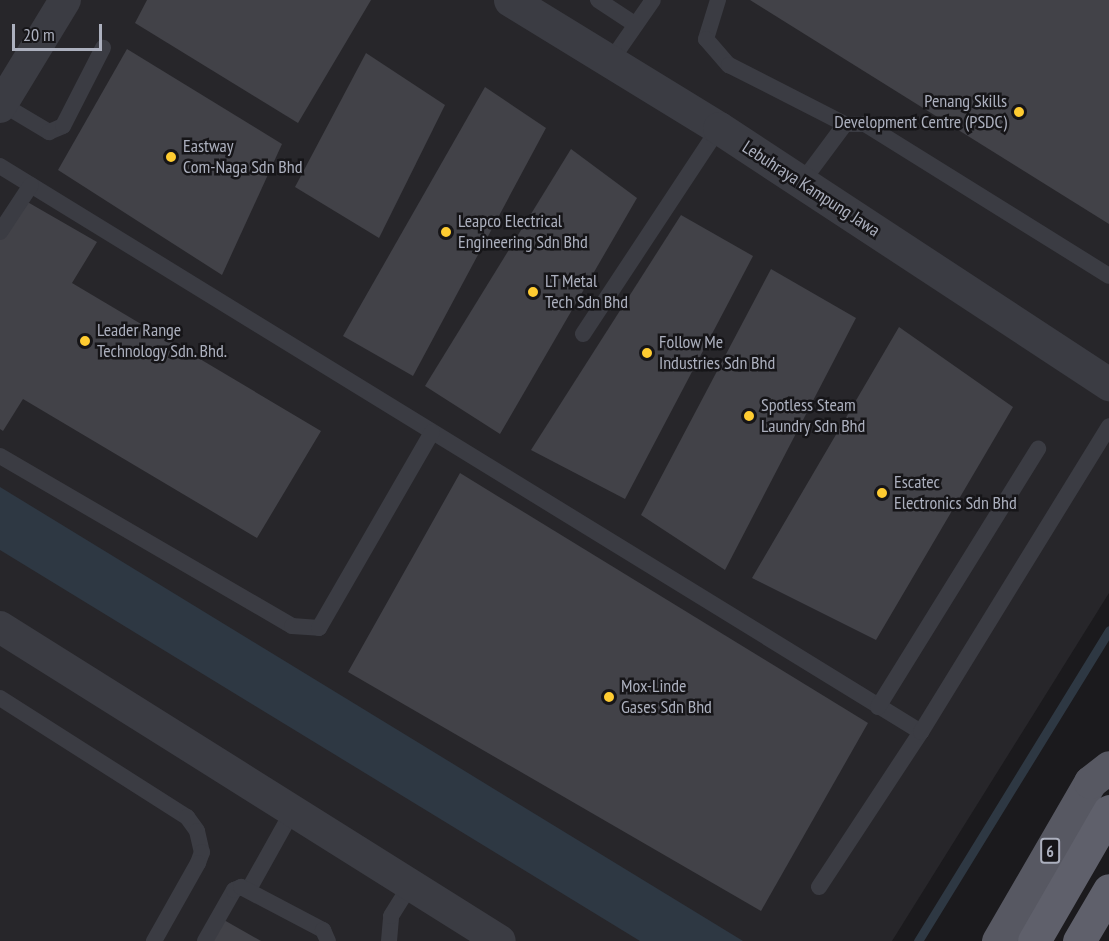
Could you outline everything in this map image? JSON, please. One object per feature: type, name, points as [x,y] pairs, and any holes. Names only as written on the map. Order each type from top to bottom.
[{"type":"highway","name":"6","points":[[1034,941],[1109,811]]},
{"type":"highway","points":[[1079,941],[1109,890]]},
{"type":"main road","name":"6","points":[[998,941],[1090,782],[1109,767]]},
{"type":"street","points":[[1,105],[65,0]]},
{"type":"street","name":"Lebuhraya Kampung Jawa","points":[[510,0],[719,128],[1109,384]]},
{"type":"street","points":[[0,627],[500,941]]},
{"type":"lane","points":[[598,0],[636,25]]},
{"type":"lane","points":[[610,62],[653,0]]},
{"type":"lane","points":[[718,0],[706,39],[729,65],[845,124],[865,124],[1109,276]]},
{"type":"lane","points":[[1,105],[49,132],[63,126],[103,48]]},
{"type":"lane","points":[[802,182],[845,124]]},
{"type":"lane","points":[[583,334],[719,128]]},
{"type":"lane","points":[[0,166],[921,732]]},
{"type":"lane","points":[[0,232],[31,185]]},
{"type":"lane","points":[[819,887],[921,732],[1109,426]]},
{"type":"lane","points":[[0,456],[292,626],[319,628],[432,432]]},
{"type":"lane","points":[[878,707],[1038,449]]},
{"type":"lane","points":[[0,698],[187,817],[197,831],[202,852],[198,863],[154,941]]},
{"type":"lane","points":[[249,889],[292,812]]},
{"type":"lane","points":[[389,941],[391,916],[410,886]]},
{"type":"lane","points":[[205,941],[234,890],[249,889],[323,930],[328,941]]},
{"type":"shaded area","points":[[0,0],[1109,0],[1109,593],[892,941],[0,941]]},
{"type":"water","points":[[0,487],[743,941],[640,941],[0,550]]},
{"type":"building","points":[[147,0],[371,0],[298,123],[135,23]]},
{"type":"building","name":"Penang Skills Development Centre (PSDC)","points":[[750,0],[1109,0],[1109,224]]},
{"type":"building","name":"Eastway Com-Naga Sdn Bhd","points":[[127,49],[282,144],[222,275],[58,170]]},
{"type":"building","points":[[366,53],[445,105],[379,238],[295,187]]},
{"type":"building","name":"Leapco Electrical Engineering Sdn Bhd","points":[[485,87],[546,128],[413,376],[343,336]]},
{"type":"building","name":"LT Metal Tech Sdn Bhd","points":[[571,149],[637,198],[500,434],[425,386]]},
{"type":"building","name":"Leader Range Technology Sdn. Bhd.","points":[[24,200],[97,242],[72,283],[321,431],[257,538],[23,399],[3,431],[0,429],[0,240]]},
{"type":"building","name":"Follow Me Industries Sdn Bhd","points":[[681,215],[753,256],[625,499],[531,450]]},
{"type":"building","name":"Spotless Steam Laundry Sdn Bhd","points":[[771,269],[856,318],[725,570],[641,515]]},
{"type":"building","name":"Escatec Electronics Sdn Bhd","points":[[899,327],[1013,407],[876,640],[752,578]]},
{"type":"building","name":"Mox-Linde Gases Sdn Bhd","points":[[460,473],[868,723],[761,911],[348,672]]},
{"type":"building","points":[[224,920],[261,941],[212,941]]},
{"type":"waterway","points":[[918,941],[1109,630]]},
{"type":"place","name":"Penang Skills Development Centre (PSDC)","points":[[1019,112]]},
{"type":"place","name":"Eastway Com-Naga Sdn Bhd","points":[[171,157]]},
{"type":"place","name":"Leapco Electrical Engineering Sdn Bhd","points":[[446,232]]},
{"type":"place","name":"LT Metal Tech Sdn Bhd","points":[[533,292]]},
{"type":"place","name":"Leader Range Technology Sdn. Bhd.","points":[[85,341]]},
{"type":"place","name":"Follow Me Industries Sdn Bhd","points":[[647,353]]},
{"type":"place","name":"Spotless Steam Laundry Sdn Bhd","points":[[749,416]]},
{"type":"place","name":"Escatec Electronics Sdn Bhd","points":[[882,493]]},
{"type":"place","name":"Mox-Linde Gases Sdn Bhd","points":[[609,697]]}]
